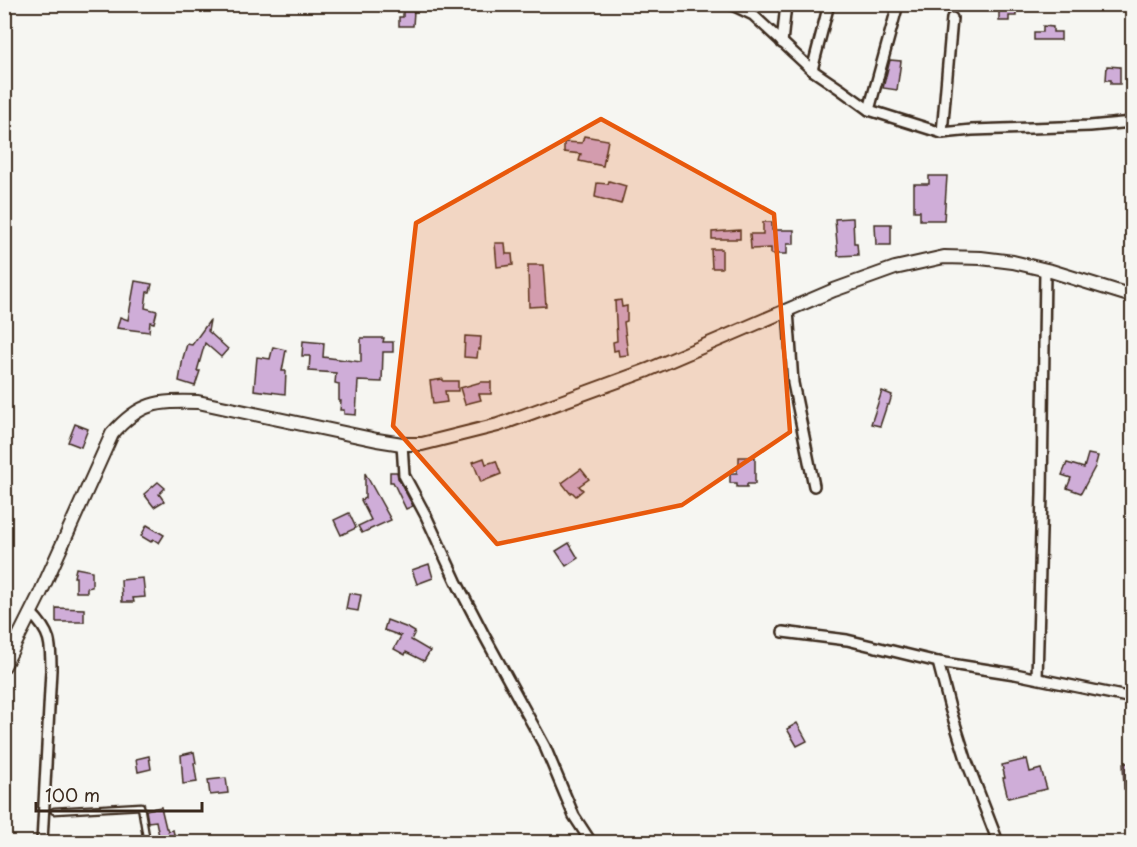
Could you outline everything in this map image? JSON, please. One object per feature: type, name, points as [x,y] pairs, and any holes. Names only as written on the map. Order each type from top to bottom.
[{"type":"street","points":[[730,4],[753,15],[812,70],[869,110],[942,133],[1132,122]]},
{"type":"street","points":[[782,43],[786,4]]},
{"type":"street","points":[[812,70],[829,4]]},
{"type":"street","points":[[869,110],[897,8]]},
{"type":"street","points":[[942,133],[952,18]]},
{"type":"street","points":[[4,666],[31,613],[112,434],[135,412],[148,405],[198,402],[402,444],[422,444],[498,425],[648,370],[834,290],[895,267],[944,257],[981,258],[1013,262],[1132,296]]},
{"type":"street","points":[[1037,678],[1042,494],[1044,270]]},
{"type":"street","points":[[788,310],[793,383],[814,486]]},
{"type":"street","points":[[402,444],[404,475],[485,637],[545,747],[574,816],[591,843]]},
{"type":"street","points":[[31,613],[46,631],[51,646],[42,843]]},
{"type":"street","points":[[783,632],[847,640],[938,662],[1037,678],[1132,698]]},
{"type":"street","points":[[938,662],[967,762],[998,843]]},
{"type":"lane","points":[[54,811],[141,806],[147,843]]},
{"type":"highlighted area","points":[[601,119],[774,214],[790,432],[682,505],[497,544],[393,426],[416,223]]},
{"type":"building","points":[[999,4],[1016,4],[1016,16],[1009,16],[1009,21],[999,21]]},
{"type":"building","points":[[403,11],[414,11],[413,26],[399,26],[399,17],[403,17]]},
{"type":"building","points":[[1043,26],[1053,27],[1053,32],[1061,32],[1061,40],[1034,40],[1034,32],[1043,32]]},
{"type":"building","points":[[890,60],[901,61],[897,90],[883,88]]},
{"type":"building","points":[[1107,66],[1120,67],[1120,84],[1111,84],[1111,80],[1106,80]]},
{"type":"building","points":[[584,136],[608,140],[603,166],[579,161],[581,154],[564,152],[564,142],[582,143]]},
{"type":"building","points":[[929,176],[947,176],[944,220],[920,220],[920,211],[914,211],[914,184],[929,184]]},
{"type":"building","points":[[609,181],[626,186],[621,204],[595,197],[597,183],[608,184]]},
{"type":"building","points":[[853,218],[854,243],[857,243],[858,255],[838,256],[835,219]]},
{"type":"building","points":[[763,222],[772,222],[772,230],[794,230],[794,244],[787,244],[787,254],[771,254],[771,248],[751,249],[750,234],[763,234]]},
{"type":"building","points":[[875,224],[891,224],[891,245],[876,245]]},
{"type":"building","points":[[740,230],[740,239],[712,239],[712,232]]},
{"type":"building","points":[[495,243],[505,243],[506,254],[512,254],[513,265],[497,267]]},
{"type":"building","points":[[711,249],[722,249],[722,268],[712,268]]},
{"type":"building","points":[[528,265],[543,265],[546,306],[529,307]]},
{"type":"building","points":[[135,281],[152,284],[150,292],[147,292],[145,308],[157,311],[154,323],[150,322],[149,332],[117,328],[120,317],[128,320]]},
{"type":"building","points":[[621,300],[622,307],[627,306],[627,321],[624,322],[628,355],[619,356],[618,350],[614,351],[613,342],[617,341],[615,301]]},
{"type":"building","points":[[210,320],[208,331],[228,349],[221,357],[205,343],[195,386],[179,381],[187,344],[192,345]]},
{"type":"building","points":[[465,336],[481,337],[477,358],[464,357]]},
{"type":"building","points":[[361,338],[384,338],[383,342],[393,342],[393,352],[383,352],[382,382],[358,381],[356,415],[344,414],[344,410],[340,410],[339,384],[335,383],[336,373],[309,371],[310,356],[302,356],[303,341],[324,343],[323,357],[361,362]]},
{"type":"building","points":[[273,347],[286,350],[282,371],[286,371],[285,394],[254,390],[257,357],[270,359]]},
{"type":"building","points":[[443,379],[443,381],[458,381],[458,391],[445,391],[447,402],[433,404],[430,381]]},
{"type":"building","points":[[481,382],[491,382],[491,394],[479,394],[481,400],[465,404],[460,388]]},
{"type":"building","points":[[882,391],[892,395],[880,426],[871,424]]},
{"type":"building","points":[[75,424],[88,429],[81,447],[68,442]]},
{"type":"building","points":[[1088,454],[1098,456],[1095,467],[1081,493],[1067,488],[1071,478],[1062,475],[1067,463],[1084,468]]},
{"type":"building","points":[[739,457],[755,457],[755,484],[737,487],[737,483],[730,483],[730,473],[737,473]]},
{"type":"building","points":[[484,458],[486,464],[496,461],[501,474],[481,482],[473,462]]},
{"type":"building","points":[[581,469],[589,479],[579,486],[583,490],[576,496],[570,493],[562,483]]},
{"type":"building","points":[[390,472],[397,472],[413,506],[406,509],[393,482],[390,482]]},
{"type":"building","points":[[365,473],[391,520],[362,533],[358,526],[371,520],[361,500],[365,498]]},
{"type":"building","points":[[158,482],[165,488],[159,494],[164,501],[154,507],[144,494]]},
{"type":"building","points":[[349,513],[356,528],[341,535],[334,520]]},
{"type":"building","points":[[147,525],[164,535],[159,543],[153,539],[151,542],[141,536]]},
{"type":"building","points":[[569,543],[578,558],[566,566],[556,551]]},
{"type":"building","points":[[429,564],[433,578],[417,584],[412,570]]},
{"type":"building","points":[[76,568],[92,571],[92,587],[87,588],[87,592],[76,592],[76,577],[74,577]]},
{"type":"building","points":[[143,578],[145,597],[133,598],[134,602],[122,602],[121,580]]},
{"type":"building","points":[[349,593],[361,595],[358,611],[346,609]]},
{"type":"building","points":[[56,608],[84,609],[84,622],[56,622]]},
{"type":"building","points":[[387,620],[415,632],[411,640],[430,651],[424,661],[394,649],[401,636],[384,630]]},
{"type":"building","points":[[797,723],[807,741],[797,746],[787,729]]},
{"type":"building","points":[[194,752],[197,782],[183,784],[181,755]]},
{"type":"building","points":[[149,756],[151,769],[138,772],[136,759]]},
{"type":"building","points":[[1027,759],[1030,772],[1041,769],[1047,789],[1008,798],[1002,765]]},
{"type":"building","points":[[1123,763],[1132,763],[1132,789],[1124,789]]},
{"type":"building","points":[[226,778],[228,793],[210,795],[208,780]]},
{"type":"building","points":[[161,807],[166,828],[168,831],[173,830],[175,838],[160,841],[156,821],[148,822],[146,810]]}]
